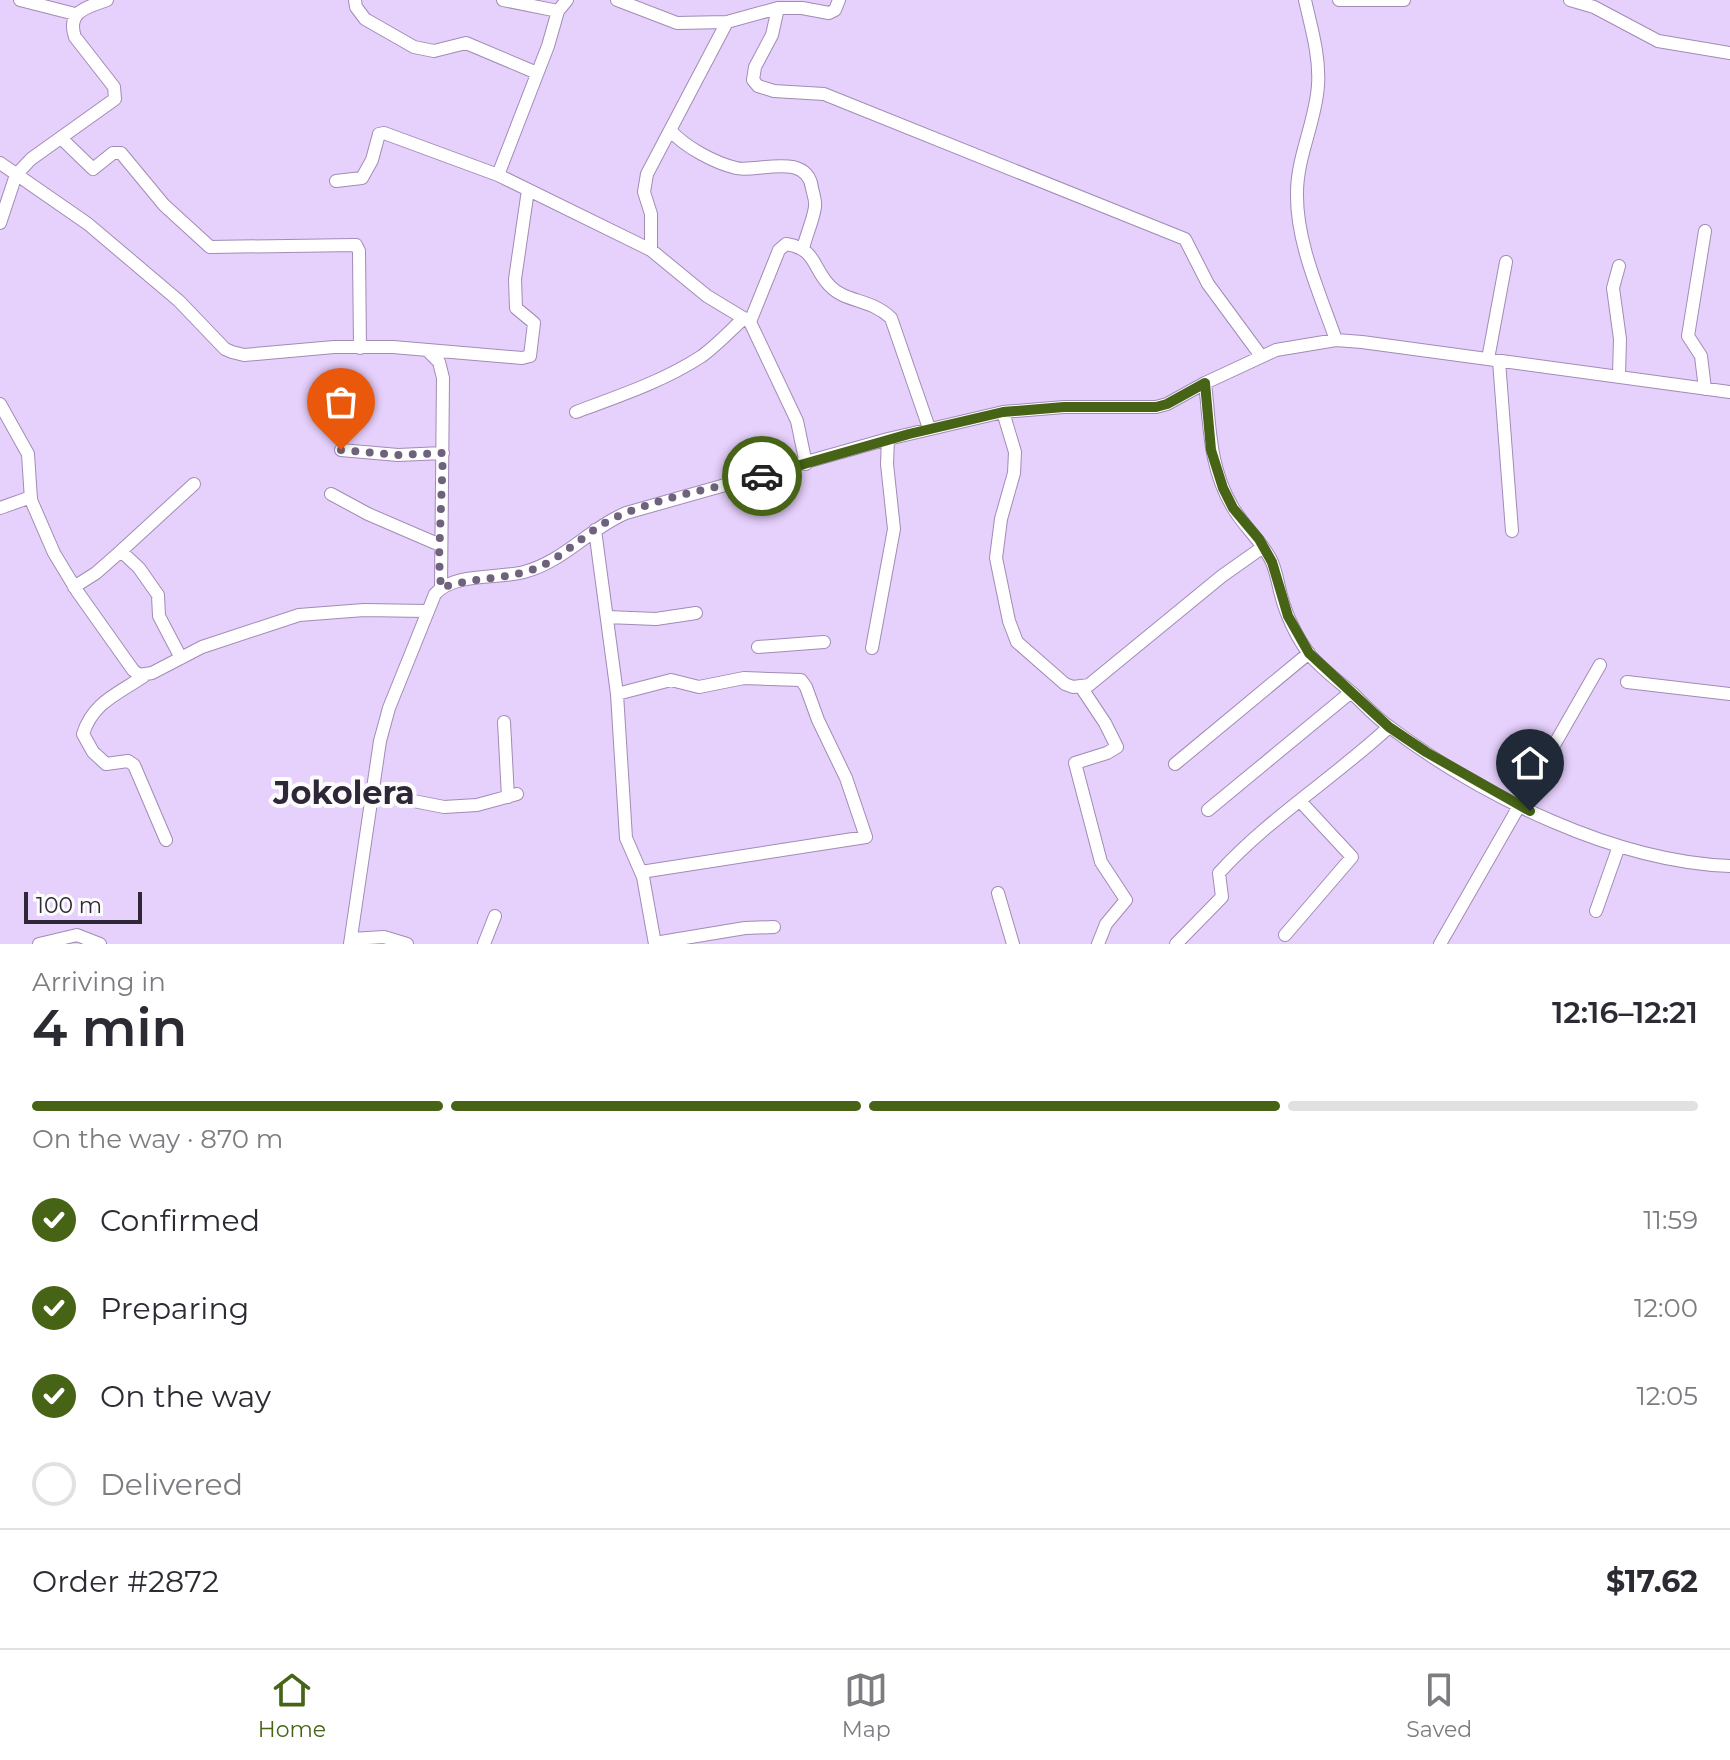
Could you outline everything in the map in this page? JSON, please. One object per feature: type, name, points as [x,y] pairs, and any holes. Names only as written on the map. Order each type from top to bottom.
[{"type":"street","points":[[20,0],[75,14]]},
{"type":"street","points":[[0,223],[16,175],[31,159],[112,103],[116,96],[111,83],[75,37],[72,28],[75,14],[87,6],[107,0]]},
{"type":"street","points":[[355,0],[365,19],[414,47],[434,51],[466,43],[537,73]]},
{"type":"street","points":[[498,175],[562,5],[503,0]]},
{"type":"street","points":[[617,0],[677,23],[727,22],[778,8],[829,13],[835,10],[839,0]]},
{"type":"street","points":[[1305,0],[1316,56],[1318,87],[1299,174],[1299,217],[1316,283],[1336,340]]},
{"type":"street","points":[[1339,0],[1404,0]]},
{"type":"street","points":[[1570,0],[1594,4],[1658,41],[1730,53]]},
{"type":"street","points":[[778,8],[772,35],[754,71],[753,80],[758,86],[774,91],[824,94],[1185,239],[1213,292],[1261,356]]},
{"type":"street","points":[[651,250],[651,214],[644,184],[647,174],[727,22]]},
{"type":"street","points":[[671,131],[686,146],[739,169],[776,165],[790,167],[805,175],[812,182],[815,206],[803,249]]},
{"type":"street","points":[[336,181],[362,178],[372,160],[379,134],[384,133],[498,175],[651,250],[707,296],[747,320],[797,421],[806,464]]},
{"type":"street","points":[[62,139],[93,169],[113,153],[121,153],[164,205],[210,247],[356,245],[359,251],[360,348]]},
{"type":"street","points":[[0,163],[88,224],[179,301],[225,349],[244,355],[360,348],[522,358],[531,354],[534,320],[520,314],[515,304],[518,249],[528,190]]},
{"type":"street","points":[[1705,231],[1688,336],[1701,356],[1705,389]]},
{"type":"street","points":[[576,412],[636,389],[706,353],[747,320],[779,250],[786,244],[809,253],[829,286],[849,298],[879,307],[891,318],[929,428]]},
{"type":"street","points":[[1506,262],[1493,360],[1512,531]]},
{"type":"street","points":[[1619,266],[1613,288],[1620,339],[1619,375]]},
{"type":"street","points":[[441,588],[540,567],[615,518],[656,503],[929,428],[1003,412],[1064,407],[1156,407],[1261,356],[1308,343],[1336,340],[1730,392]]},
{"type":"street","points":[[407,944],[384,937],[350,942],[380,741],[389,708],[426,611],[441,588],[443,378],[439,362],[427,350]]},
{"type":"street","points":[[1205,383],[1211,450],[1217,473],[1233,508],[1272,562],[1288,616],[1309,653],[1389,727],[1517,804],[1584,834],[1619,846],[1689,862],[1730,866]]},
{"type":"street","points":[[0,404],[28,454],[31,497],[54,553],[74,587],[133,670],[144,676]]},
{"type":"street","points":[[1003,412],[1015,452],[1014,473],[1001,519],[996,558],[1013,635],[1022,648],[1057,678],[1073,687],[1089,685],[1222,576],[1263,547]]},
{"type":"street","points":[[872,648],[894,529],[887,464],[888,439]]},
{"type":"street","points":[[341,450],[398,455],[443,453]]},
{"type":"street","points":[[74,587],[96,573],[194,484]]},
{"type":"street","points":[[331,494],[368,514],[440,545]]},
{"type":"street","points":[[0,508],[31,497]]},
{"type":"street","points":[[595,530],[617,694],[624,828],[641,872],[655,943],[745,928],[774,927]]},
{"type":"street","points":[[121,551],[139,568],[158,595],[159,616],[181,658]]},
{"type":"street","points":[[166,840],[134,765],[128,761],[106,764],[93,752],[83,734],[88,718],[98,705],[144,676],[202,647],[299,615],[364,610],[426,611]]},
{"type":"street","points":[[607,617],[656,619],[696,613]]},
{"type":"street","points":[[758,647],[824,642]]},
{"type":"street","points":[[1175,764],[1309,653]]},
{"type":"street","points":[[1440,944],[1600,665]]},
{"type":"street","points":[[617,694],[671,680],[699,687],[744,678],[801,680],[846,778],[866,837],[641,872]]},
{"type":"street","points":[[1627,682],[1730,694]]},
{"type":"street","points":[[1081,687],[1117,747],[1075,763],[1101,862],[1126,900],[1106,924],[1098,944]]},
{"type":"street","points":[[1208,810],[1351,692]]},
{"type":"street","points":[[373,793],[444,807],[477,805],[513,796],[504,722]]},
{"type":"street","points":[[1176,944],[1222,897],[1219,873],[1241,848],[1389,727]]},
{"type":"street","points":[[1285,935],[1352,857],[1300,801]]},
{"type":"street","points":[[744,851],[768,845],[823,846]]},
{"type":"street","points":[[1596,911],[1619,846]]},
{"type":"street","points":[[998,893],[1013,944]]},
{"type":"street","points":[[484,944],[495,916]]},
{"type":"street","points":[[39,944],[77,935],[100,944]]},
{"type":"way so far","points":[[341,450],[398,455],[443,453],[439,559],[441,588],[540,567],[615,518],[656,503],[762,476]]},
{"type":"district","name":"Jokolera","points":[[344,792]]},
{"type":"route","points":[[762,476],[929,428],[1003,412],[1064,407],[1156,407],[1205,383],[1211,450],[1217,473],[1233,508],[1259,539],[1272,562],[1288,616],[1309,653],[1389,727],[1426,752],[1530,811]]}]
